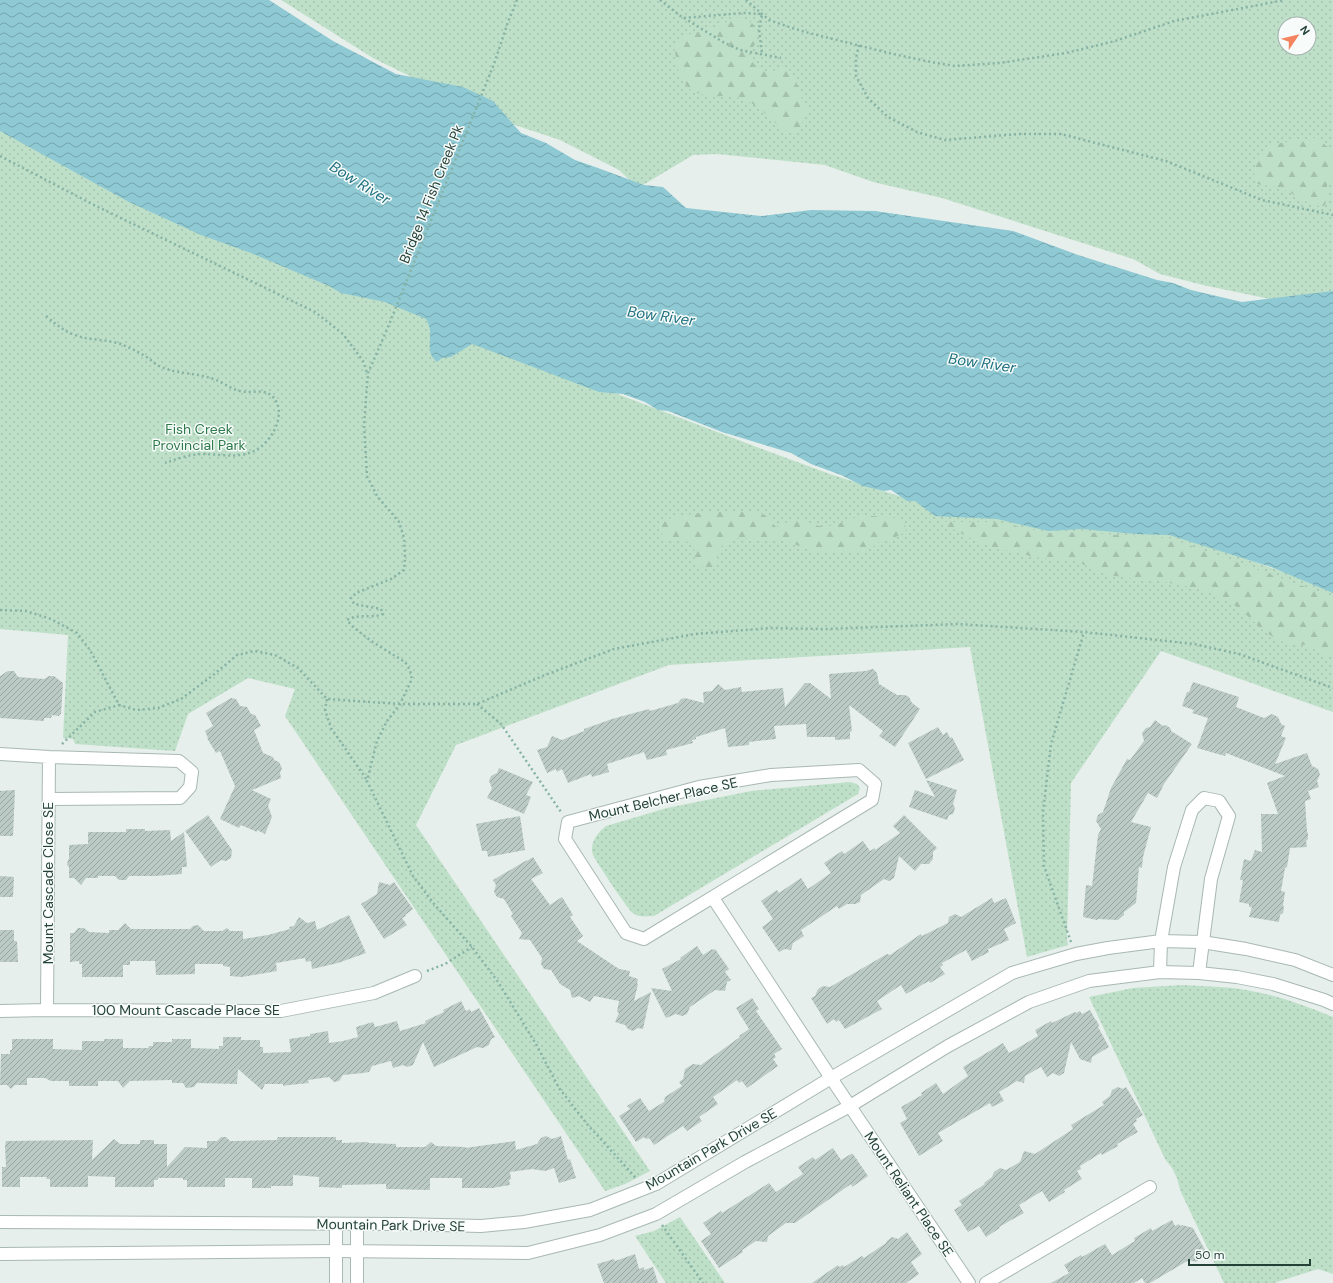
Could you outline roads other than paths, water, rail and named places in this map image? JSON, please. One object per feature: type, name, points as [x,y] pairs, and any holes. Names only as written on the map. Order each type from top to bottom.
[{"type":"street","points":[[0,754],[179,761],[192,772],[190,787],[180,798],[49,799]]},
{"type":"street","name":"Mount Cascade Close SE","points":[[47,1010],[49,757]]},
{"type":"street","name":"Mount Belcher Place SE","points":[[859,770],[875,784],[872,800],[713,898],[644,939],[626,933],[565,839],[568,822],[699,787],[771,775],[859,770]]},
{"type":"street","points":[[1160,972],[1161,941],[1174,867],[1192,810],[1204,798],[1219,801],[1229,816],[1211,879],[1199,973]]},
{"type":"street","points":[[713,898],[831,1078]]},
{"type":"street","name":"Mountain Park Drive SE","points":[[0,1222],[481,1226],[524,1222],[590,1210],[656,1184],[831,1078],[1012,973],[1076,954],[1161,941],[1202,942],[1246,949],[1295,960],[1333,975]]},
{"type":"street","name":"Mountain Park Drive SE","points":[[0,1254],[336,1251],[528,1253],[600,1235],[656,1214],[746,1162],[850,1106],[948,1046],[1029,1002],[1089,981],[1160,972],[1199,973],[1237,977],[1273,984],[1333,1004]]},
{"type":"street","name":"100 Mount Cascade Place SE","points":[[47,1010],[281,1011],[374,993],[415,976]]},
{"type":"street","points":[[0,1011],[47,1010]]},
{"type":"street","name":"Mount Reliant Place SE","points":[[831,1078],[969,1283]]},
{"type":"street","points":[[986,1283],[1150,1187]]},
{"type":"street","points":[[336,1224],[336,1283]]},
{"type":"street","points":[[357,1224],[357,1283]]},
{"type":"water","name":"Bow River","points":[[0,0],[269,0],[333,41],[396,74],[463,87],[493,101],[521,133],[546,143],[575,160],[644,185],[663,187],[686,208],[761,216],[811,210],[875,211],[1013,231],[1078,255],[1157,280],[1242,302],[1333,291],[1333,593],[1271,567],[1169,535],[1136,534],[1082,529],[1048,531],[997,519],[935,516],[915,501],[907,501],[891,490],[884,491],[863,486],[841,475],[811,464],[791,453],[722,432],[668,411],[658,410],[645,402],[623,394],[599,392],[472,344],[451,357],[442,358],[437,362],[430,352],[430,330],[426,319],[385,302],[341,293],[329,286],[251,253],[201,235],[129,202],[0,131]]},
{"type":"park label","name":"Fish Creek Provincial Park","points":[[199,438]]}]
